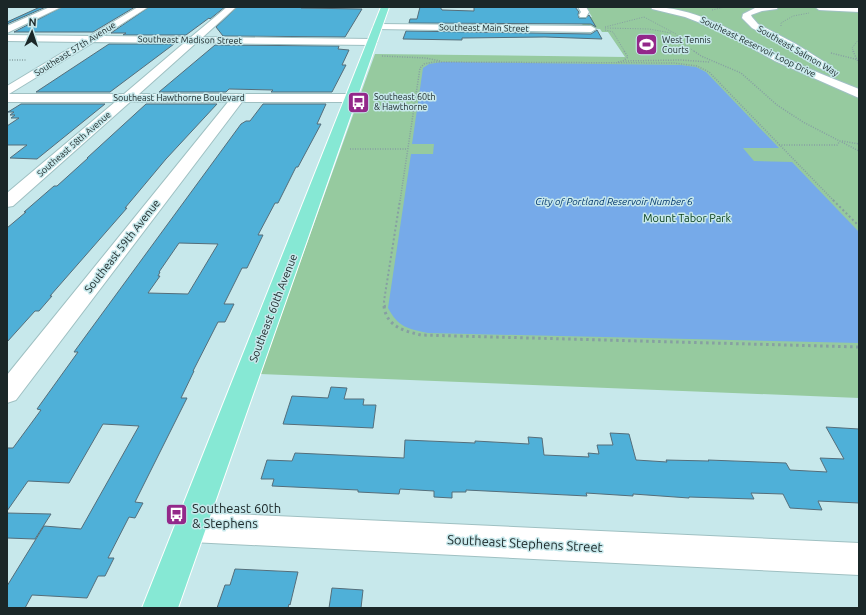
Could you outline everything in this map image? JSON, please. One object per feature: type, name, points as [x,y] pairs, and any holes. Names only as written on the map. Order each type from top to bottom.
[{"type":"main road","name":"Southeast 60th Avenue","points":[[160,608],[385,7]]},
{"type":"street","points":[[7,30],[57,7]]},
{"type":"street","name":"Southeast 57th Avenue","points":[[8,97],[92,39],[144,7]]},
{"type":"street","name":"Southeast 58th Avenue","points":[[7,202],[232,7]]},
{"type":"street","name":"Southeast Reservoir Loop Drive","points":[[655,7],[688,15],[706,22],[735,35],[779,59],[859,94]]},
{"type":"street","name":"Southeast Salmon Way","points":[[774,7],[753,11],[747,14],[747,18],[755,26],[788,43],[847,79],[847,83],[840,86]]},
{"type":"street","points":[[819,7],[859,9]]},
{"type":"street","name":"Southeast Main Street","points":[[372,42],[594,29]]},
{"type":"street","name":"Southeast Madison Street","points":[[7,38],[372,42]]},
{"type":"street","name":"Southeast Hawthorne Boulevard","points":[[8,97],[352,98]]},
{"type":"street","name":"Southeast 59th Avenue","points":[[7,394],[238,98]]},
{"type":"street","name":"Southeast Stephens Street","points":[[191,527],[859,560]]},
{"type":"path","points":[[782,27],[781,23],[793,16],[810,12]]},
{"type":"path","points":[[594,29],[644,17],[676,34],[683,43],[698,55],[741,73],[784,110],[814,129],[859,151]]},
{"type":"path","points":[[594,29],[644,29],[659,30],[676,34]]},
{"type":"path","points":[[594,29],[613,32],[628,57],[624,61]]},
{"type":"path","points":[[859,39],[852,48],[859,64]]},
{"type":"path","points":[[372,42],[440,61]]},
{"type":"path","points":[[828,52],[858,60]]},
{"type":"path","points":[[7,60],[27,60]]},
{"type":"path","points":[[615,63],[624,61],[681,60],[712,62]]},
{"type":"path","points":[[859,226],[706,70],[681,64],[440,61],[424,64],[420,68],[384,301],[385,314],[388,319],[399,329],[421,335],[859,347]]},
{"type":"path","points":[[840,141],[859,144]]},
{"type":"path","points":[[779,145],[837,145],[840,141]]},
{"type":"path","points":[[352,148],[407,149]]},
{"type":"green space","name":"Mount Tabor Park","points":[[586,7],[859,7],[859,398],[260,374],[375,54],[625,57],[608,32],[602,32],[600,29],[587,27],[580,22],[578,19],[592,17]]},
{"type":"water","name":"City of Portland Reservoir Number 6","points":[[442,62],[681,65],[696,67],[706,72],[779,148],[743,148],[754,161],[792,162],[859,232],[859,343],[428,333],[404,326],[396,319],[388,308],[411,154],[433,154],[434,144],[412,144],[423,68],[429,64]]},
{"type":"building","points":[[40,7],[46,7],[7,24],[7,22]]},
{"type":"building","points":[[62,7],[135,7],[93,32],[14,32]]},
{"type":"building","points":[[149,7],[225,7],[186,35],[123,35],[126,33],[111,33]]},
{"type":"building","points":[[237,7],[362,9],[345,37],[223,36],[216,27]]},
{"type":"building","points":[[420,7],[440,7],[442,10],[474,11],[474,7],[575,7],[579,12],[579,18],[586,18],[589,15],[596,27],[591,24],[409,23],[410,19],[417,19]]},
{"type":"building","points":[[597,30],[602,39],[545,37],[462,38],[462,40],[403,39],[406,31],[591,34]]},
{"type":"building","points":[[109,44],[174,44],[110,92],[36,92]]},
{"type":"building","points":[[215,45],[339,46],[338,49],[349,50],[342,65],[346,65],[332,92],[271,92],[273,90],[229,89],[226,92],[159,92]]},
{"type":"building","points":[[21,104],[105,104],[37,159],[10,158],[27,145],[7,145],[7,126],[19,118],[11,118],[15,115],[10,115],[14,112],[8,112]]},
{"type":"building","points":[[146,104],[217,104],[166,159],[125,208],[127,208],[50,296],[52,296],[39,311],[35,311],[7,342],[7,228],[54,186],[57,186]]},
{"type":"building","points":[[263,104],[326,104],[317,124],[321,124],[298,167],[296,167],[278,203],[275,203],[258,235],[263,235],[247,268],[242,268],[224,304],[234,304],[225,322],[218,322],[193,371],[181,398],[187,398],[135,502],[143,503],[135,518],[129,517],[108,558],[114,558],[105,576],[98,576],[87,598],[32,595],[25,608],[7,608],[7,586],[44,526],[81,529],[139,426],[103,424],[69,483],[28,481],[7,511],[7,448],[13,448],[41,410],[37,409],[78,352],[74,352],[241,124],[246,121],[250,121]],"holes":[[[179,243],[218,244],[188,294],[148,293],[160,276],[158,276],[159,272]]]},
{"type":"building","points":[[331,387],[347,388],[344,399],[364,399],[363,405],[376,405],[373,428],[283,424],[292,396],[328,398]]},
{"type":"building","points":[[826,427],[859,429],[859,503],[818,501],[822,510],[790,508],[783,494],[751,493],[754,499],[689,498],[633,494],[633,496],[586,493],[587,496],[466,490],[466,492],[452,492],[452,498],[434,497],[434,491],[400,489],[399,494],[358,492],[358,490],[272,486],[274,479],[261,479],[267,460],[292,461],[295,453],[404,458],[405,440],[475,443],[475,441],[529,444],[528,437],[542,438],[544,455],[589,457],[588,453],[599,454],[597,445],[613,445],[610,433],[629,434],[636,460],[667,462],[666,460],[709,461],[708,460],[786,463],[790,470],[827,472],[820,458],[844,459]]},
{"type":"building","points":[[7,513],[51,514],[35,539],[7,538]]},
{"type":"building","points":[[235,569],[298,572],[288,608],[217,608],[225,585],[230,585]]},
{"type":"building","points":[[332,588],[363,590],[361,608],[329,608]]},
{"type":"place","name":"West Tennis Courts","points":[[646,45]]},
{"type":"place","name":"Southeast 60th & Hawthorne","points":[[358,102]]},
{"type":"place","name":"Southeast 60th & Stephens","points":[[177,515]]}]
